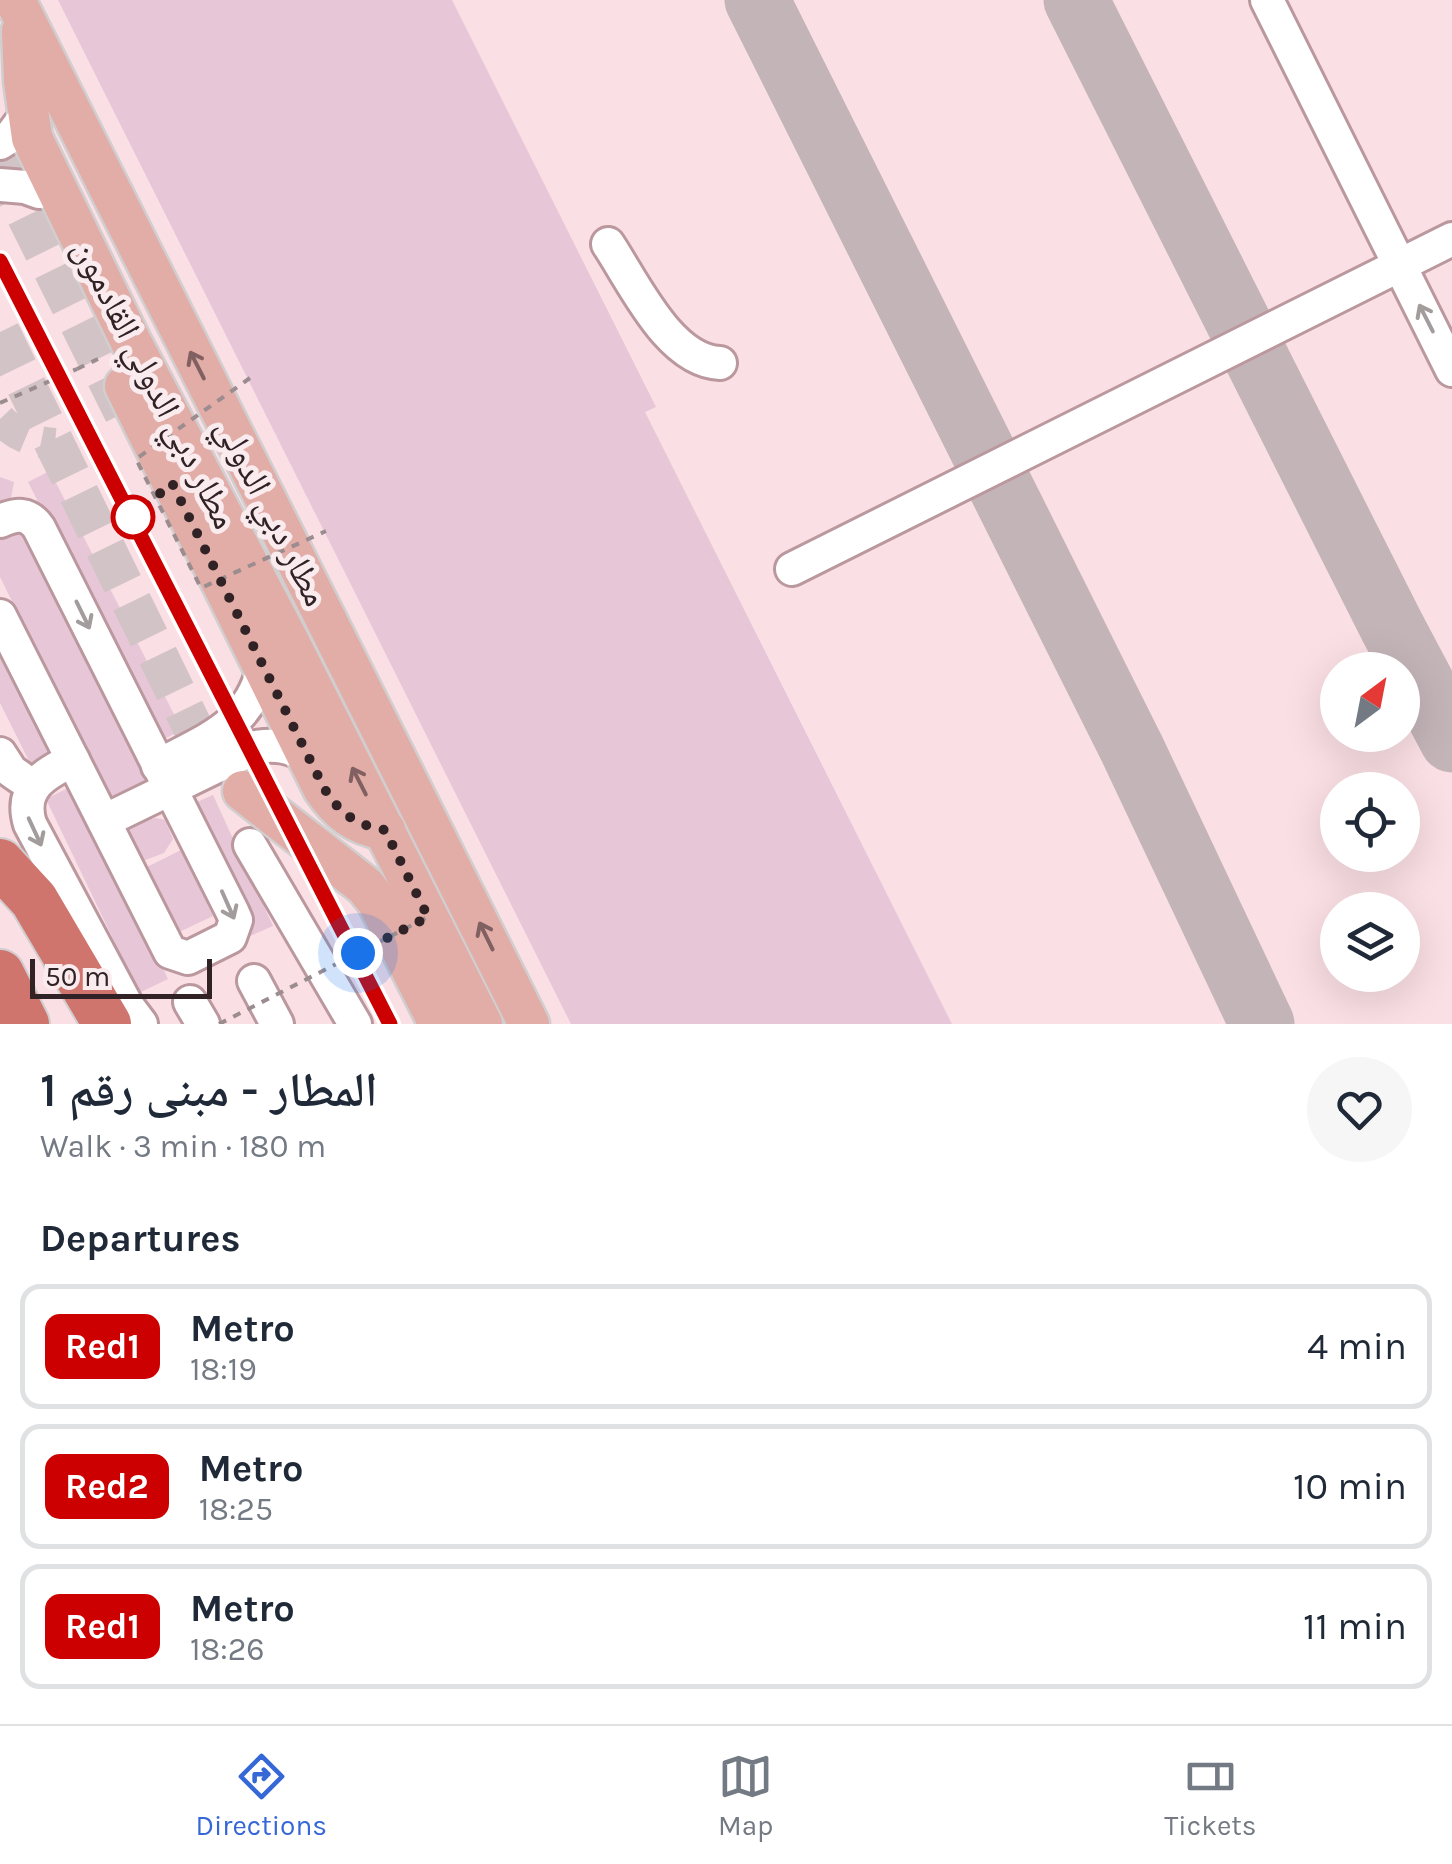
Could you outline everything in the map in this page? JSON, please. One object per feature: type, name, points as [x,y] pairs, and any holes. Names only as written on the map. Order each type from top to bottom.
[{"type":"highway","points":[[0,863],[34,900],[106,1024]]},
{"type":"highway","points":[[0,872],[77,1024]]},
{"type":"highway","points":[[0,974],[25,1024]]},
{"type":"main road","name":"مطار دبي الدولي القادمون","points":[[18,8],[20,131],[62,261],[278,647]]},
{"type":"main road","name":"مطار دبي الدولي","points":[[18,8],[529,1024]]},
{"type":"main road","name":"مطار دبي الدولي القادمون","points":[[20,131],[131,342],[278,647],[300,754],[439,1024]]},
{"type":"main road","name":"مطار دبي الدولي","points":[[278,647],[385,830],[482,1024]]},
{"type":"main road","points":[[278,647],[358,682]]},
{"type":"main road","name":"مطار دبي الدولي القادمون","points":[[300,754],[334,804],[364,826],[385,830]]},
{"type":"main road","name":"مطار دبي الدولي القادمون","points":[[244,791],[351,872],[377,901]]},
{"type":"lane","points":[[1267,0],[1452,370]]},
{"type":"lane","points":[[0,185],[25,186],[39,192]]},
{"type":"lane","points":[[792,569],[1452,239]]},
{"type":"lane","points":[[608,244],[674,342],[694,358],[720,363]]},
{"type":"lane","points":[[0,521],[26,516],[39,528],[236,920],[230,937],[188,958],[170,952],[0,616]]},
{"type":"lane","points":[[104,821],[242,716],[278,647]]},
{"type":"lane","points":[[164,778],[256,747],[274,744],[300,754]]},
{"type":"lane","points":[[73,760],[36,781],[28,794],[26,810],[126,1004],[141,1024]]},
{"type":"lane","points":[[250,846],[355,1024]]},
{"type":"lane","points":[[254,981],[277,1024]]},
{"type":"path","points":[[0,403],[98,359]]},
{"type":"path","points":[[250,378],[136,459],[160,508],[201,588],[326,531]]},
{"type":"path","points":[[219,1024],[428,917]]},
{"type":"shaded area","points":[[0,0],[1452,0],[1452,1024],[0,1024]]},
{"type":"building","points":[[58,0],[452,0],[656,407],[645,412],[952,1024],[571,1024]]},
{"type":"building","points":[[50,471],[182,730],[160,741],[28,482]]},
{"type":"building","points":[[0,477],[14,482],[9,509],[0,507]]},
{"type":"building","points":[[23,527],[152,787],[114,806],[0,577],[0,539]]},
{"type":"building","points":[[0,638],[59,754],[32,767],[0,703]]},
{"type":"building","points":[[74,785],[168,979],[139,993],[46,799]]},
{"type":"building","points":[[213,795],[273,926],[250,936],[190,805]]},
{"type":"building","points":[[165,820],[173,839],[164,853],[140,862],[125,833],[138,822]]},
{"type":"building","points":[[181,850],[213,916],[175,934],[143,869]]},
{"type":"taxiway","points":[[757,0],[1132,749],[1262,1024]]},
{"type":"taxiway","points":[[1076,0],[1452,740]]},
{"type":"tunnel","points":[[0,162],[131,427]]},
{"type":"tunnel","points":[[0,332],[197,736],[223,771]]},
{"type":"tunnel","points":[[0,419],[25,437],[55,444]]},
{"type":"railway","points":[[0,261],[390,1024]]},
{"type":"metro line","name":"Red1","points":[[0,261],[390,1024]]},
{"type":"route","points":[[133,517],[172,483],[324,788],[348,817],[364,826],[385,830],[428,917],[358,953]]}]
